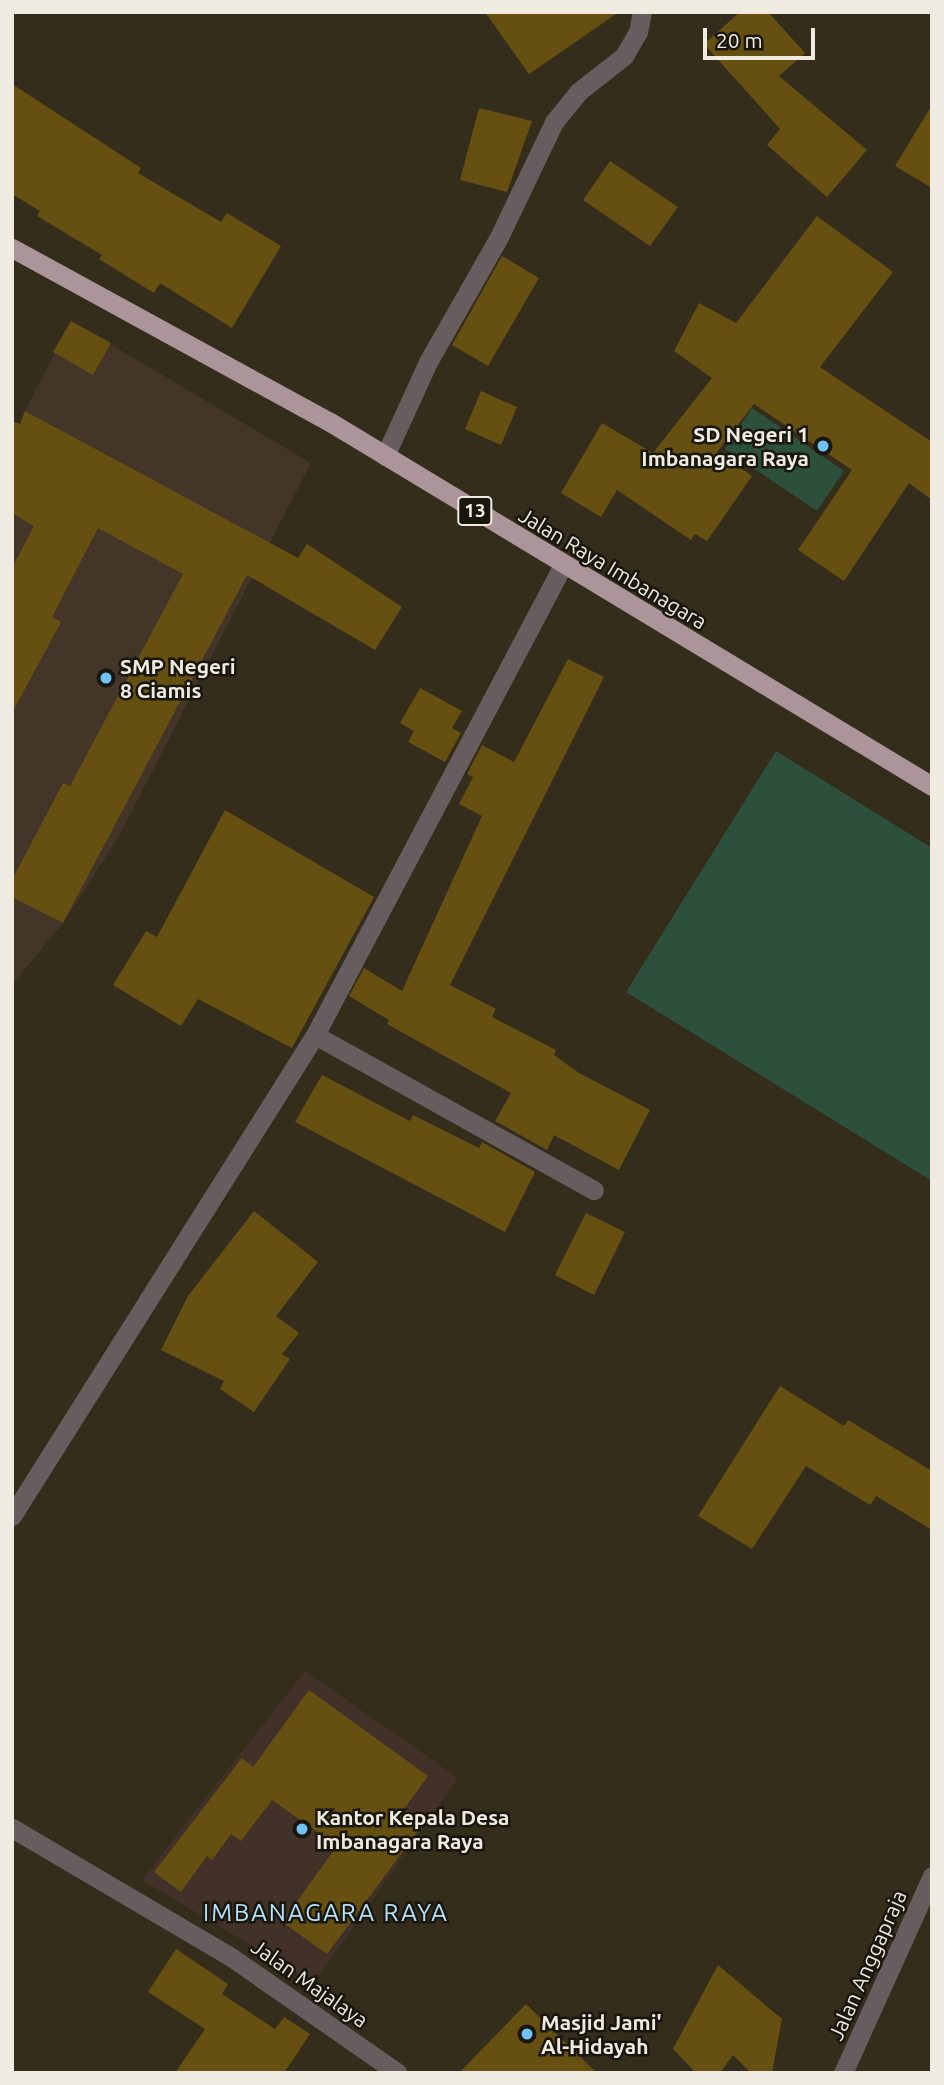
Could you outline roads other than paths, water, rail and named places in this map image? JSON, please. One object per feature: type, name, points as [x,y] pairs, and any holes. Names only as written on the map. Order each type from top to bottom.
[{"type":"highway","name":"Jalan Raya Imbanagara","points":[[12,247],[385,456],[932,786]]},
{"type":"street","points":[[385,456],[428,362],[498,239],[554,122],[578,92],[624,56],[638,32],[642,12]]},
{"type":"street","points":[[12,1516],[315,1035],[563,565]]},
{"type":"street","points":[[315,1035],[594,1190]]},
{"type":"street","name":"Jalan Majalaya","points":[[12,1828],[231,1957],[398,2073]]},
{"type":"street","name":"Jalan Anggapraja","points":[[843,2073],[932,1876]]},
{"type":"place","name":"SD Negeri 1 Imbanagara Raya","points":[[823,446]]},
{"type":"place","name":"SMP Negeri 8 Ciamis","points":[[106,678]]},
{"type":"place","name":"Kantor Kepala Desa Imbanagara Raya","points":[[302,1829]]},
{"type":"place","name":"Masjid Jami' Al-Hidayah","points":[[527,2034]]},
{"type":"district","name":"IMBANAGARA RAYA","points":[[326,1913]]}]
